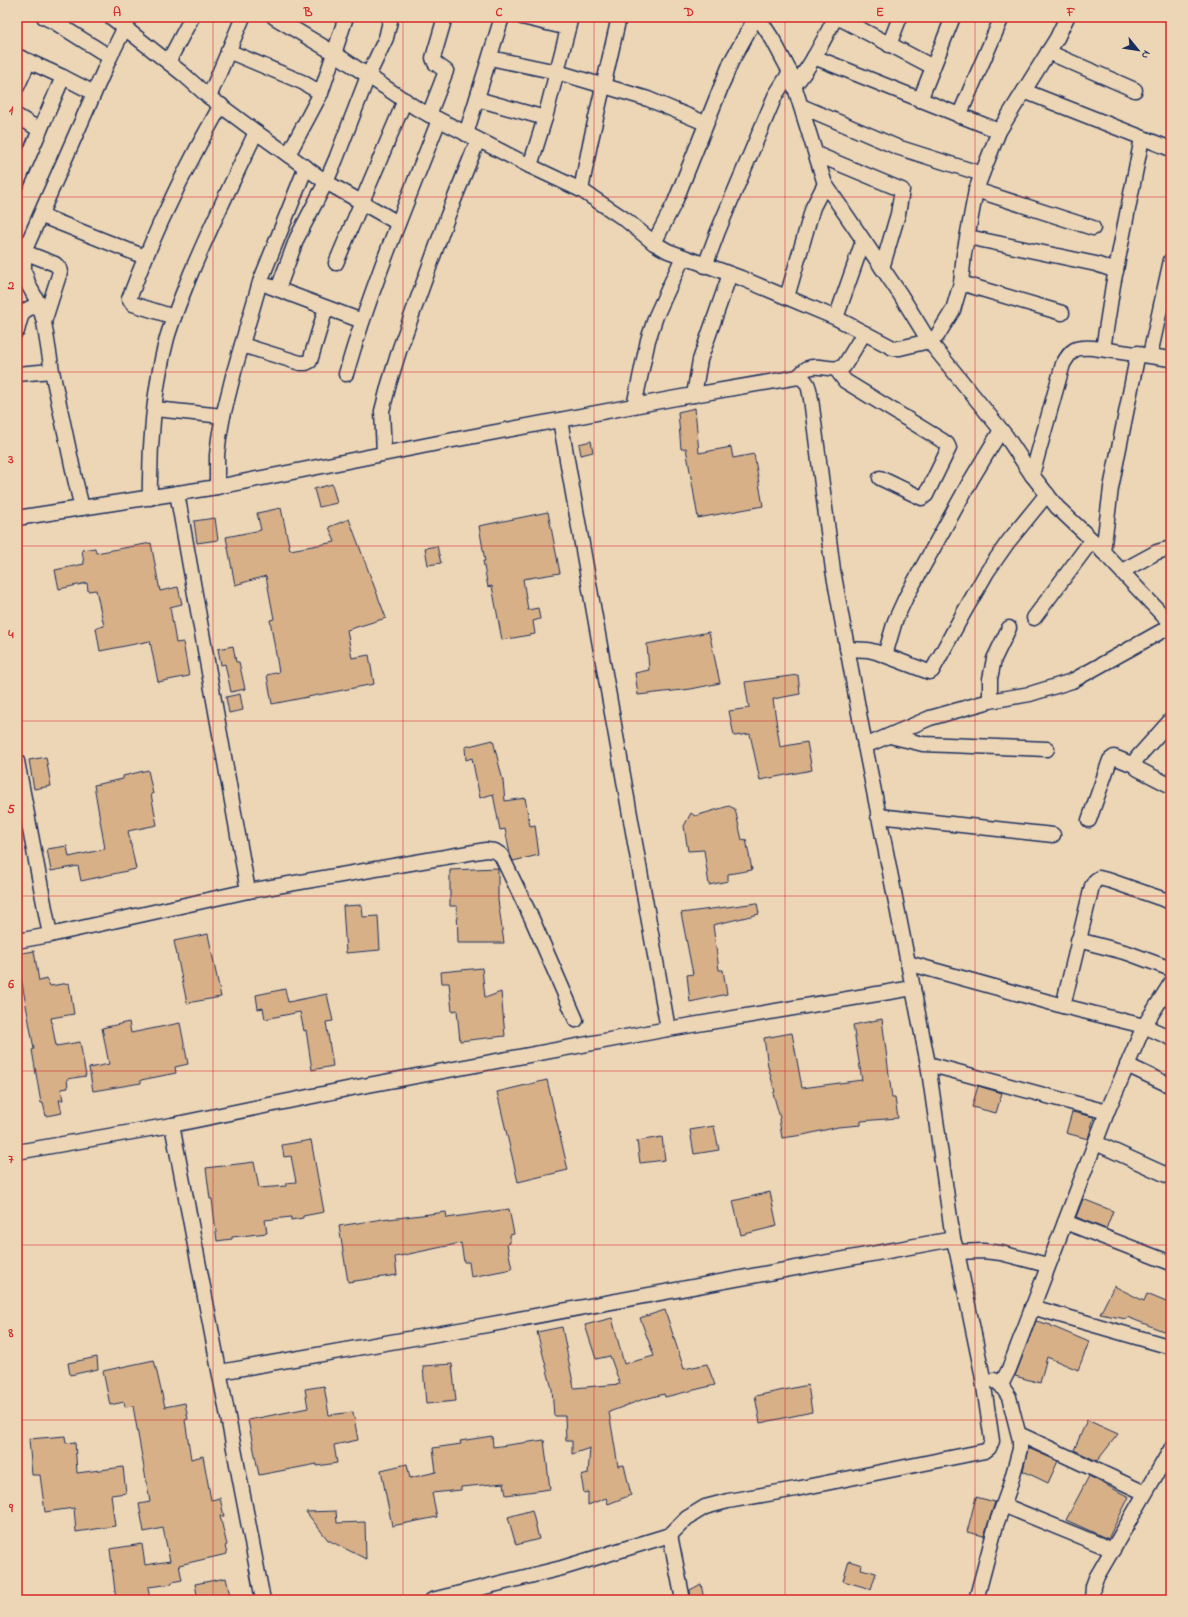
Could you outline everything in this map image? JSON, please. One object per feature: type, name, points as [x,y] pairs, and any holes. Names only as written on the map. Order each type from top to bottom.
[{"type":"street","points":[[44,17],[110,56]]},
{"type":"street","points":[[111,17],[127,22],[168,62],[209,97],[256,132],[326,182],[398,223]]},
{"type":"street","points":[[168,62],[192,17]]},
{"type":"street","points":[[209,97],[243,17]]},
{"type":"street","points":[[288,154],[321,93],[346,17]]},
{"type":"street","points":[[278,289],[298,238],[326,182],[368,76],[386,38],[391,17]]},
{"type":"street","points":[[346,374],[362,321],[434,118],[445,69],[435,63],[433,58],[445,17]]},
{"type":"street","points":[[384,453],[382,411],[389,384],[400,348],[448,215],[472,137],[476,99],[502,17]]},
{"type":"street","points":[[522,17],[569,22],[546,118],[530,166]]},
{"type":"street","points":[[581,190],[619,17]]},
{"type":"street","points":[[889,45],[900,17]]},
{"type":"street","points":[[920,100],[953,17]]},
{"type":"street","points":[[959,116],[1002,17]]},
{"type":"street","points":[[284,19],[368,76],[434,118],[581,190],[626,220],[654,243],[668,251],[787,297],[836,318],[893,348],[900,348],[929,341],[937,336],[953,310],[961,283],[976,190],[982,174],[999,131],[1057,38],[1067,17]]},
{"type":"street","points":[[654,243],[675,202],[705,122],[731,62],[763,19],[792,79],[825,184],[929,341],[1001,430],[1032,475],[1062,512],[1122,571],[1171,625],[1072,681],[1030,694],[990,701],[930,718],[865,746]]},
{"type":"street","points":[[705,266],[718,231],[775,96],[792,79],[803,75],[834,20],[841,19],[851,21],[889,45],[933,67]]},
{"type":"street","points":[[82,508],[52,371],[44,322],[39,304],[29,286],[24,270],[21,248],[42,216],[110,56],[127,22]]},
{"type":"street","points":[[228,51],[302,82],[321,93]]},
{"type":"street","points":[[1048,52],[1135,90]]},
{"type":"street","points":[[814,57],[999,131]]},
{"type":"street","points":[[17,87],[23,58],[94,93]]},
{"type":"street","points":[[490,58],[557,72],[653,101],[705,122]]},
{"type":"street","points":[[17,184],[63,77]]},
{"type":"street","points":[[1024,91],[1171,149]]},
{"type":"street","points":[[476,99],[546,118]]},
{"type":"street","points":[[336,263],[405,100]]},
{"type":"street","points":[[174,317],[133,304],[129,299],[145,257],[191,157],[221,105]]},
{"type":"street","points":[[800,106],[897,147],[982,174]]},
{"type":"street","points":[[17,116],[40,130]]},
{"type":"street","points":[[150,498],[150,471],[155,409],[167,340],[174,317],[210,228],[256,132]]},
{"type":"street","points":[[1103,349],[1116,270],[1142,138]]},
{"type":"street","points":[[816,154],[902,190],[898,214],[882,268]]},
{"type":"street","points":[[218,487],[217,454],[223,416],[242,345],[260,282],[306,167]]},
{"type":"street","points":[[787,297],[813,207],[825,184]]},
{"type":"street","points":[[976,190],[1093,228]]},
{"type":"street","points":[[42,216],[145,257]]},
{"type":"street","points":[[968,237],[1096,264],[1116,270]]},
{"type":"street","points":[[836,318],[863,241]]},
{"type":"street","points":[[21,248],[55,264],[59,268],[60,272],[44,322]]},
{"type":"street","points":[[634,406],[648,340],[656,316],[683,257]]},
{"type":"street","points":[[1103,552],[1111,488],[1144,354],[1171,260]]},
{"type":"street","points":[[694,395],[700,360],[730,274]]},
{"type":"street","points":[[260,282],[362,321]]},
{"type":"street","points":[[961,283],[1062,312]]},
{"type":"street","points":[[17,330],[22,314],[26,309],[39,304]]},
{"type":"street","points":[[242,345],[300,363],[306,363],[310,361],[326,308]]},
{"type":"street","points":[[798,377],[808,368],[821,367],[836,369],[844,366],[864,333]]},
{"type":"street","points":[[1032,475],[1063,364],[1071,350],[1081,347],[1144,354],[1171,359]]},
{"type":"street","points":[[836,369],[845,381],[943,441],[949,448],[926,495],[922,498],[880,478]]},
{"type":"street","points":[[17,374],[52,371]]},
{"type":"street","points":[[17,518],[218,487],[384,453],[798,377],[804,378],[808,383],[834,570],[847,649],[878,816],[928,1064],[955,1246],[982,1373],[992,1441],[989,1448],[985,1451],[796,1489],[728,1501],[705,1507],[687,1518],[670,1534],[562,1568],[432,1600]]},
{"type":"street","points":[[155,409],[223,416]]},
{"type":"street","points":[[560,420],[668,1029]]},
{"type":"street","points":[[885,655],[895,621],[906,597],[971,480],[1001,430]]},
{"type":"street","points":[[177,493],[248,891]]},
{"type":"street","points":[[847,649],[868,650],[929,672],[932,671],[962,614],[987,572],[1008,542],[1047,494]]},
{"type":"street","points":[[1034,618],[1092,540]]},
{"type":"street","points":[[1122,571],[1157,552],[1171,548]]},
{"type":"street","points":[[990,701],[990,679],[994,659],[1009,628]]},
{"type":"street","points":[[1134,765],[1137,758],[1171,720]]},
{"type":"street","points":[[890,736],[923,744],[1047,749]]},
{"type":"street","points":[[1089,820],[1110,760],[1114,757],[1120,758],[1134,765],[1138,769],[1171,786]]},
{"type":"street","points":[[17,761],[50,935]]},
{"type":"street","points":[[878,816],[1053,835]]},
{"type":"street","points":[[17,941],[248,891],[486,850],[501,855],[576,1020]]},
{"type":"street","points":[[1063,1006],[1078,940],[1092,886],[1095,881],[1099,878],[1110,880],[1171,902]]},
{"type":"street","points":[[1078,940],[1128,953],[1171,969]]},
{"type":"street","points":[[908,963],[1063,1006],[1144,1026],[1171,1038]]},
{"type":"street","points":[[1001,1385],[1009,1369],[1047,1265],[1107,1112],[1144,1026],[1171,983]]},
{"type":"street","points":[[17,1152],[172,1125],[360,1086],[668,1029],[913,988]]},
{"type":"street","points":[[928,1064],[1107,1112]]},
{"type":"street","points":[[1127,1065],[1171,1086]]},
{"type":"street","points":[[172,1125],[263,1600]]},
{"type":"street","points":[[1096,1143],[1171,1176]]},
{"type":"street","points":[[1065,1222],[1171,1263]]},
{"type":"street","points":[[220,1372],[955,1246],[995,1252],[1047,1265]]},
{"type":"street","points":[[1032,1307],[1171,1347]]},
{"type":"street","points":[[976,1600],[996,1525],[1020,1449],[1019,1434],[1009,1397],[1001,1385],[982,1373]]},
{"type":"street","points":[[1019,1434],[1145,1494]]},
{"type":"street","points":[[1092,1600],[1093,1586],[1096,1578],[1171,1448]]},
{"type":"street","points":[[1003,1504],[1113,1550]]},
{"type":"street","points":[[670,1534],[684,1600]]},
{"type":"building","points":[[695,408],[699,453],[731,447],[733,458],[754,454],[763,506],[698,518],[686,448],[681,449],[678,412]]},
{"type":"building","points":[[591,441],[593,452],[581,455],[579,444]]},
{"type":"building","points":[[332,484],[337,503],[319,507],[314,489]]},
{"type":"building","points":[[281,508],[290,550],[335,542],[329,527],[349,519],[386,618],[347,630],[352,658],[369,655],[374,684],[272,704],[267,675],[279,672],[270,620],[274,619],[266,576],[235,585],[226,537],[261,530],[257,513]]},
{"type":"building","points":[[548,512],[560,573],[523,579],[528,610],[538,608],[540,619],[533,621],[535,634],[502,640],[492,586],[488,587],[479,526]]},
{"type":"building","points":[[215,518],[218,540],[197,543],[194,521]]},
{"type":"building","points":[[151,543],[160,591],[178,587],[182,604],[170,607],[176,643],[183,642],[189,676],[158,682],[150,641],[100,651],[96,628],[104,626],[96,590],[88,591],[87,583],[59,589],[55,570],[84,564],[82,550],[95,548],[96,553]]},
{"type":"building","points":[[437,546],[441,563],[428,565],[425,548]]},
{"type":"building","points":[[709,632],[720,683],[691,689],[638,695],[635,673],[649,670],[647,644]]},
{"type":"building","points":[[233,646],[236,662],[239,662],[245,689],[231,692],[225,664],[221,665],[218,649]]},
{"type":"building","points":[[798,675],[800,694],[773,699],[780,747],[807,742],[812,770],[760,780],[750,734],[734,736],[729,711],[749,708],[745,682]]},
{"type":"building","points":[[240,694],[243,710],[229,713],[226,697]]},
{"type":"building","points":[[493,740],[503,781],[505,801],[525,798],[530,826],[535,825],[539,855],[513,861],[510,854],[505,829],[500,830],[493,794],[480,798],[472,758],[466,760],[465,747]]},
{"type":"building","points":[[46,757],[51,786],[34,789],[29,760]]},
{"type":"building","points":[[148,770],[157,825],[128,831],[136,869],[81,881],[78,866],[51,871],[47,849],[67,846],[69,857],[105,849],[94,785],[123,779],[123,776]]},
{"type":"building","points":[[729,806],[735,809],[742,840],[746,839],[752,870],[728,874],[728,881],[709,885],[704,850],[688,851],[684,826],[691,813],[695,816]]},
{"type":"building","points":[[498,868],[498,900],[504,943],[458,943],[457,906],[450,906],[450,870]]},
{"type":"building","points":[[757,903],[759,914],[713,925],[719,970],[723,970],[727,994],[690,1002],[687,975],[693,974],[681,913]]},
{"type":"building","points":[[362,905],[363,917],[378,916],[380,950],[346,953],[343,906]]},
{"type":"building","points":[[208,934],[221,997],[187,1003],[174,941]]},
{"type":"building","points":[[34,951],[39,981],[47,979],[50,986],[69,983],[74,1014],[51,1018],[56,1046],[80,1042],[86,1076],[67,1079],[68,1088],[61,1089],[63,1100],[59,1100],[62,1113],[46,1116],[43,1103],[41,1103],[32,1050],[34,1049],[17,956],[17,954]]},
{"type":"building","points":[[482,968],[485,998],[501,992],[505,1036],[460,1041],[457,1010],[452,1011],[449,983],[442,983],[441,972]]},
{"type":"building","points":[[285,989],[288,1002],[327,994],[333,1021],[326,1022],[333,1066],[312,1070],[306,1030],[304,1031],[300,1012],[265,1019],[263,1008],[258,1009],[256,995]]},
{"type":"building","points":[[882,1019],[892,1098],[895,1098],[898,1118],[861,1121],[861,1125],[838,1127],[782,1138],[780,1118],[773,1093],[775,1092],[768,1066],[764,1038],[792,1033],[802,1088],[862,1080],[853,1025]]},
{"type":"building","points":[[129,1022],[131,1033],[180,1023],[188,1064],[175,1067],[176,1073],[141,1080],[141,1083],[93,1091],[89,1068],[109,1064],[102,1028]]},
{"type":"building","points":[[547,1080],[568,1170],[518,1182],[497,1092]]},
{"type":"building","points":[[978,1086],[1002,1093],[996,1113],[972,1107]]},
{"type":"building","points":[[1072,1112],[1094,1117],[1088,1139],[1066,1133]]},
{"type":"building","points":[[714,1126],[719,1150],[694,1154],[690,1130]]},
{"type":"building","points":[[662,1137],[665,1160],[640,1163],[637,1141]]},
{"type":"building","points":[[311,1140],[324,1212],[291,1220],[291,1217],[265,1220],[267,1233],[232,1237],[232,1239],[217,1241],[212,1199],[210,1199],[206,1168],[254,1162],[259,1188],[286,1186],[286,1183],[296,1182],[291,1156],[284,1157],[282,1145]]},
{"type":"building","points":[[770,1192],[777,1226],[741,1235],[733,1201]]},
{"type":"building","points":[[1083,1199],[1113,1211],[1106,1229],[1076,1217]]},
{"type":"building","points":[[509,1209],[514,1234],[510,1235],[510,1243],[507,1244],[512,1269],[471,1277],[469,1262],[464,1262],[461,1243],[395,1257],[397,1275],[348,1282],[339,1226],[389,1218],[446,1212],[447,1218]]},
{"type":"building","points":[[1114,1286],[1144,1301],[1147,1294],[1171,1304],[1171,1334],[1127,1317],[1126,1319],[1100,1314]]},
{"type":"building","points":[[665,1310],[684,1369],[707,1364],[715,1385],[665,1397],[664,1394],[641,1400],[609,1412],[618,1466],[624,1465],[631,1495],[608,1504],[606,1498],[588,1505],[588,1492],[584,1493],[581,1476],[588,1474],[590,1448],[572,1454],[572,1441],[566,1441],[565,1416],[554,1416],[552,1389],[537,1332],[562,1327],[574,1388],[620,1384],[610,1356],[596,1359],[585,1325],[612,1318],[624,1364],[654,1356],[640,1318]]},
{"type":"building","points":[[1036,1321],[1051,1325],[1089,1342],[1078,1370],[1047,1357],[1040,1383],[1015,1376]]},
{"type":"building","points":[[97,1357],[98,1369],[70,1375],[68,1363]]},
{"type":"building","points":[[154,1360],[165,1407],[185,1403],[188,1419],[185,1420],[191,1459],[203,1456],[211,1500],[220,1498],[224,1516],[220,1516],[227,1545],[225,1546],[227,1554],[179,1565],[182,1580],[172,1582],[172,1584],[148,1587],[150,1600],[116,1600],[110,1549],[142,1544],[145,1565],[170,1561],[163,1528],[144,1532],[139,1504],[150,1502],[133,1406],[125,1407],[124,1402],[110,1405],[103,1371]]},
{"type":"building","points":[[452,1364],[456,1401],[426,1404],[423,1366]]},
{"type":"building","points":[[808,1385],[812,1412],[760,1423],[755,1396]]},
{"type":"building","points":[[324,1386],[329,1415],[353,1412],[358,1440],[334,1445],[337,1463],[317,1466],[317,1464],[259,1475],[248,1420],[308,1408],[305,1389]]},
{"type":"building","points":[[1087,1420],[1118,1434],[1097,1461],[1074,1450]]},
{"type":"building","points":[[65,1436],[66,1443],[75,1442],[77,1473],[123,1467],[126,1493],[111,1495],[115,1526],[76,1532],[74,1508],[45,1512],[40,1475],[32,1475],[29,1439]]},
{"type":"building","points":[[492,1436],[493,1447],[544,1440],[550,1489],[506,1495],[504,1483],[461,1487],[461,1490],[432,1493],[437,1517],[392,1526],[381,1470],[407,1464],[410,1478],[436,1472],[433,1448],[461,1444],[460,1441]]},
{"type":"building","points":[[1028,1448],[1058,1461],[1048,1483],[1023,1471]]},
{"type":"building","points":[[1089,1476],[1129,1497],[1108,1539],[1066,1520]]},
{"type":"building","points":[[976,1497],[995,1502],[984,1536],[967,1532]]},
{"type":"building","points":[[532,1510],[539,1539],[516,1545],[508,1517]]},
{"type":"building","points":[[336,1511],[337,1523],[365,1522],[366,1559],[328,1540],[306,1512]]},
{"type":"building","points":[[849,1561],[862,1565],[861,1569],[876,1573],[871,1589],[843,1581]]},
{"type":"building","points":[[226,1578],[231,1600],[198,1600],[195,1584]]},
{"type":"building","points":[[701,1584],[704,1600],[691,1600],[690,1590]]}]
